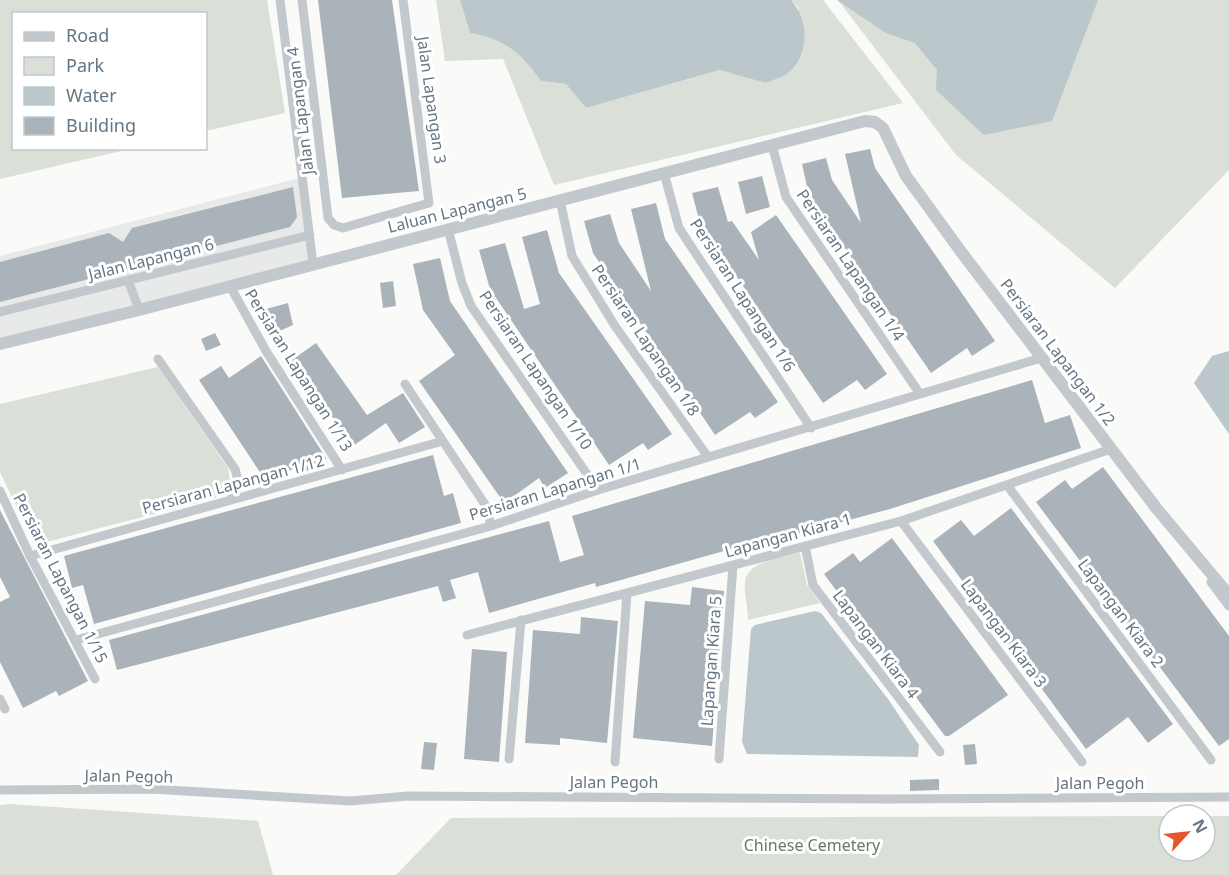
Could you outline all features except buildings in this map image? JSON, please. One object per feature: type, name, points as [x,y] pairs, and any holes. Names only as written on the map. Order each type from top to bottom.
[{"type":"street","points":[[280,0],[313,264]]},
{"type":"street","name":"Jalan Lapangan 4","points":[[302,0],[328,218],[334,225],[343,228],[429,203]]},
{"type":"street","name":"Jalan Lapangan 3","points":[[403,0],[429,203]]},
{"type":"street","name":"Laluan Lapangan 5","points":[[0,344],[866,121]]},
{"type":"street","name":"Persiaran Lapangan 1/2","points":[[866,121],[883,128],[906,176],[1229,606]]},
{"type":"street","name":"Persiaran Lapangan 1/4","points":[[772,145],[786,197],[920,394]]},
{"type":"street","name":"Persiaran Lapangan 1/6","points":[[664,173],[679,228],[812,428]]},
{"type":"street","name":"Persiaran Lapangan 1/8","points":[[560,200],[572,256],[615,326],[708,457]]},
{"type":"street","name":"Persiaran Lapangan 1/10","points":[[448,229],[462,283],[471,306],[598,490]]},
{"type":"street","name":"Jalan Lapangan 6","points":[[0,312],[310,235]]},
{"type":"street","points":[[128,280],[139,310]]},
{"type":"street","name":"Persiaran Lapangan 1/13","points":[[230,286],[266,351],[342,470]]},
{"type":"street","name":"Persiaran Lapangan 1/1","points":[[76,640],[491,526],[598,490],[1041,358]]},
{"type":"street","points":[[158,359],[235,469],[238,480],[231,500]]},
{"type":"street","points":[[405,384],[486,506],[491,526]]},
{"type":"street","name":"Persiaran Lapangan 1/12","points":[[30,556],[443,441]]},
{"type":"street","name":"Lapangan Kiara 1","points":[[467,635],[902,521],[1112,448]]},
{"type":"street","name":"Lapangan Kiara 2","points":[[1007,485],[1211,760]]},
{"type":"street","name":"Persiaran Lapangan 1/15","points":[[0,491],[30,556],[95,679]]},
{"type":"street","points":[[1157,509],[1229,595]]},
{"type":"street","name":"Lapangan Kiara 3","points":[[902,521],[1082,762]]},
{"type":"street","name":"Lapangan Kiara 4","points":[[806,546],[813,585],[940,752]]},
{"type":"street","name":"Lapangan Kiara 5","points":[[719,759],[734,565]]},
{"type":"street","points":[[615,762],[627,593]]},
{"type":"street","points":[[509,759],[521,620]]},
{"type":"street","points":[[0,699],[5,709]]},
{"type":"street","name":"Jalan Pegoh","points":[[0,790],[151,789],[350,801],[408,796],[888,799],[1229,797]]},
{"type":"shaded area","points":[[299,178],[313,262],[0,350],[0,256]]},
{"type":"green space","points":[[0,0],[267,0],[285,113],[207,131],[207,12],[12,12],[12,150],[126,150],[0,179]]},
{"type":"green space","points":[[436,0],[460,0],[470,33],[493,39],[511,49],[526,62],[541,81],[566,84],[586,108],[721,70],[767,83],[799,8],[791,0],[823,0],[903,103],[554,185],[503,59],[445,61]]},
{"type":"green space","points":[[838,0],[1229,0],[1229,170],[1115,288],[956,155]]},
{"type":"green space","points":[[158,367],[228,468],[231,486],[223,496],[35,545],[0,472],[0,404]]},
{"type":"green space","points":[[800,553],[807,585],[820,603],[748,620],[745,586],[747,575],[752,569],[767,561]]},
{"type":"green space","points":[[0,805],[258,821],[273,875],[0,875]]},
{"type":"green space","name":"Chinese Cemetery","points":[[1157,816],[1157,863],[1217,863],[1217,816],[1229,816],[1229,875],[396,875],[451,818]]},
{"type":"water","points":[[460,0],[791,0],[797,8],[804,27],[803,47],[800,57],[788,73],[766,83],[720,70],[586,108],[566,84],[541,81],[526,62],[511,49],[493,39],[470,33]]},
{"type":"water","points":[[837,0],[1098,0],[1052,121],[984,135],[936,90],[937,70],[915,43],[886,33]]},
{"type":"water","points":[[1229,351],[1229,434],[1194,383],[1212,356]]},
{"type":"water","points":[[815,611],[821,613],[888,699],[919,745],[918,757],[747,754],[742,742],[751,629],[755,625]]}]
